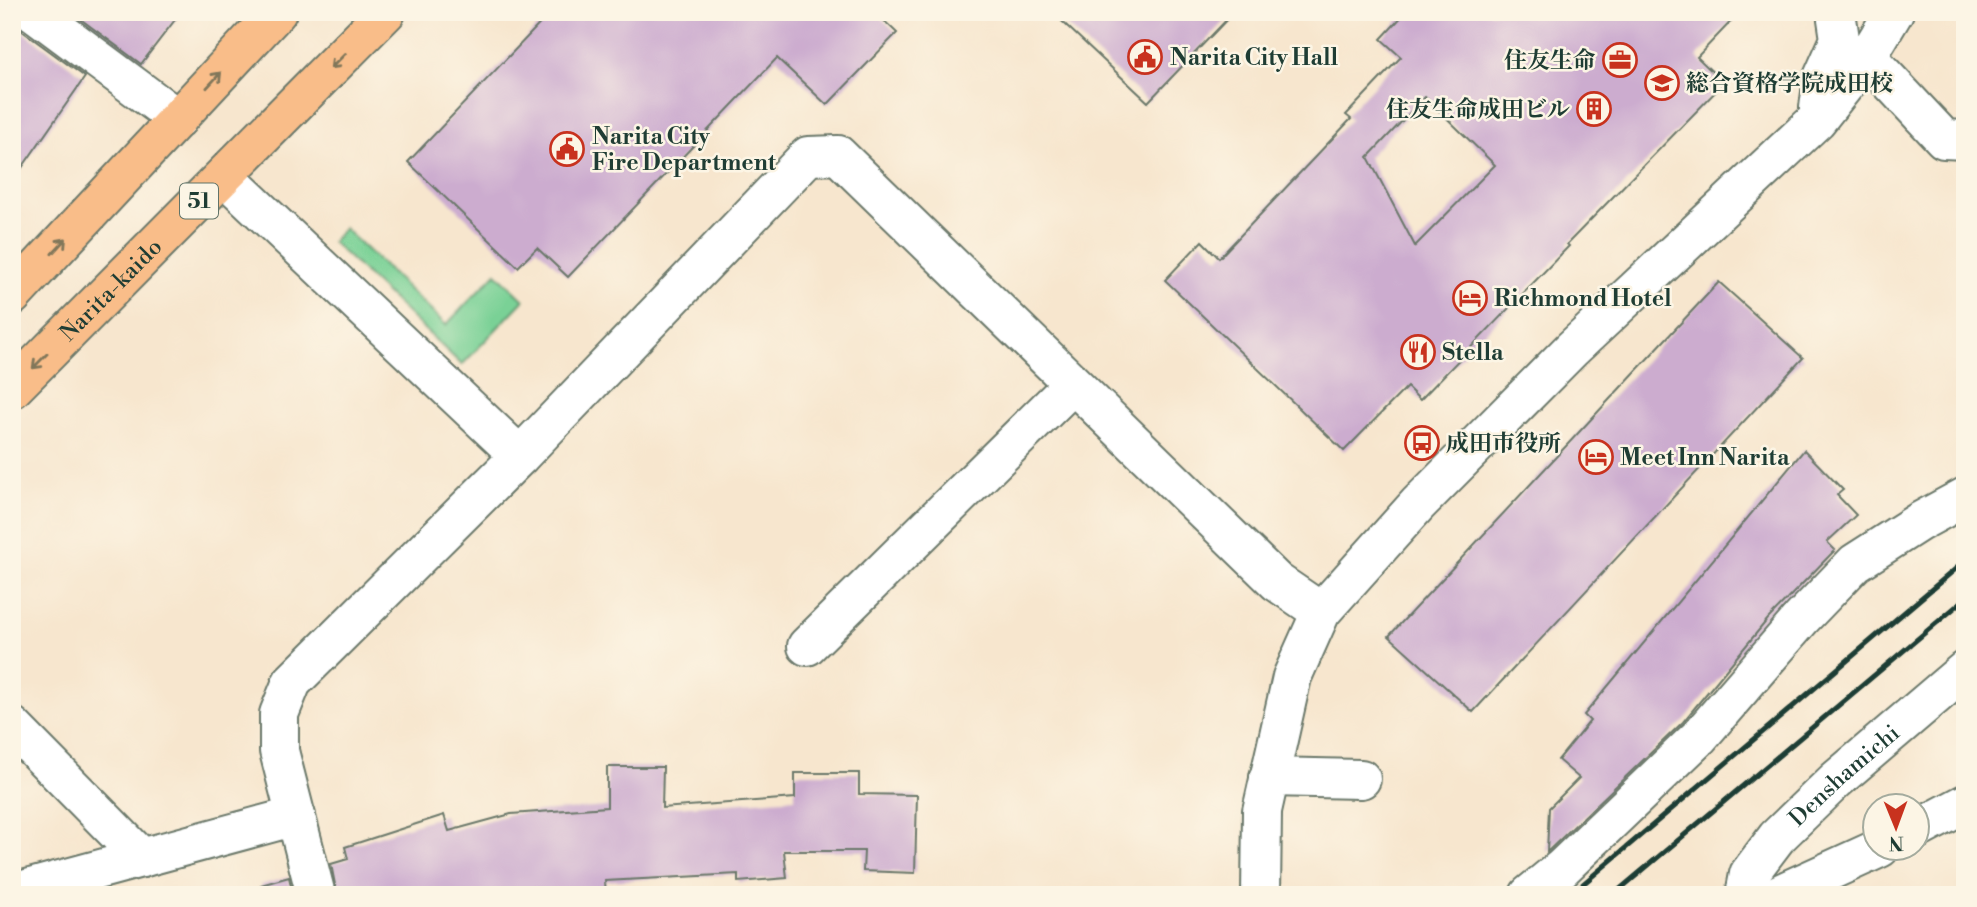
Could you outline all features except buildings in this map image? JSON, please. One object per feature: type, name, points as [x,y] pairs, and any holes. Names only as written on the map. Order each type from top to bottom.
[{"type":"highway","points":[[12,296],[277,12]]},
{"type":"highway","name":"Narita-kaido","points":[[12,389],[386,12]]},
{"type":"street","points":[[34,12],[178,119]]},
{"type":"street","points":[[1817,120],[1823,77],[1840,39],[1836,12]]},
{"type":"street","points":[[1261,895],[1262,811],[1269,777],[1292,677],[1321,612],[1418,504],[1572,349],[1817,120],[1867,57],[1895,12]]},
{"type":"street","points":[[1867,57],[1944,139],[1965,140]]},
{"type":"street","points":[[316,895],[279,751],[279,714],[292,682],[520,456],[808,156],[838,155],[1277,582],[1321,612]]},
{"type":"street","points":[[224,176],[520,456]]},
{"type":"street","points":[[807,646],[1072,385]]},
{"type":"street","points":[[1529,895],[1562,868],[1699,737],[1801,619],[1855,563],[1919,522],[1965,498]]},
{"type":"street","name":"Denshamichi","points":[[1745,895],[1749,874],[1777,837],[1836,780],[1965,670]]},
{"type":"street","points":[[12,726],[142,858]]},
{"type":"street","points":[[1269,777],[1361,779]]},
{"type":"street","points":[[1932,821],[1965,804]]},
{"type":"street","points":[[12,893],[296,816]]},
{"type":"street","points":[[1777,895],[1862,856]]},
{"type":"green space","points":[[344,228],[446,325],[496,273],[524,300],[462,365],[332,242]]},
{"type":"railway","points":[[1570,895],[1965,561]]},
{"type":"railway","points":[[1613,895],[1965,599]]},
{"type":"place","name":"Narita City Hall","points":[[1145,57]]},
{"type":"place","name":"住友生命","points":[[1620,60]]},
{"type":"place","name":"総合資格学院成田校","points":[[1662,83]]},
{"type":"place","name":"住友生命成田ビル","points":[[1594,109]]},
{"type":"place","name":"Narita City Fire Department","points":[[567,149]]},
{"type":"place","name":"Richmond Hotel","points":[[1470,298]]},
{"type":"place","name":"Stella","points":[[1418,352]]},
{"type":"place","name":"成田市役所","points":[[1422,443]]},
{"type":"place","name":"Meet Inn Narita","points":[[1596,457]]}]
